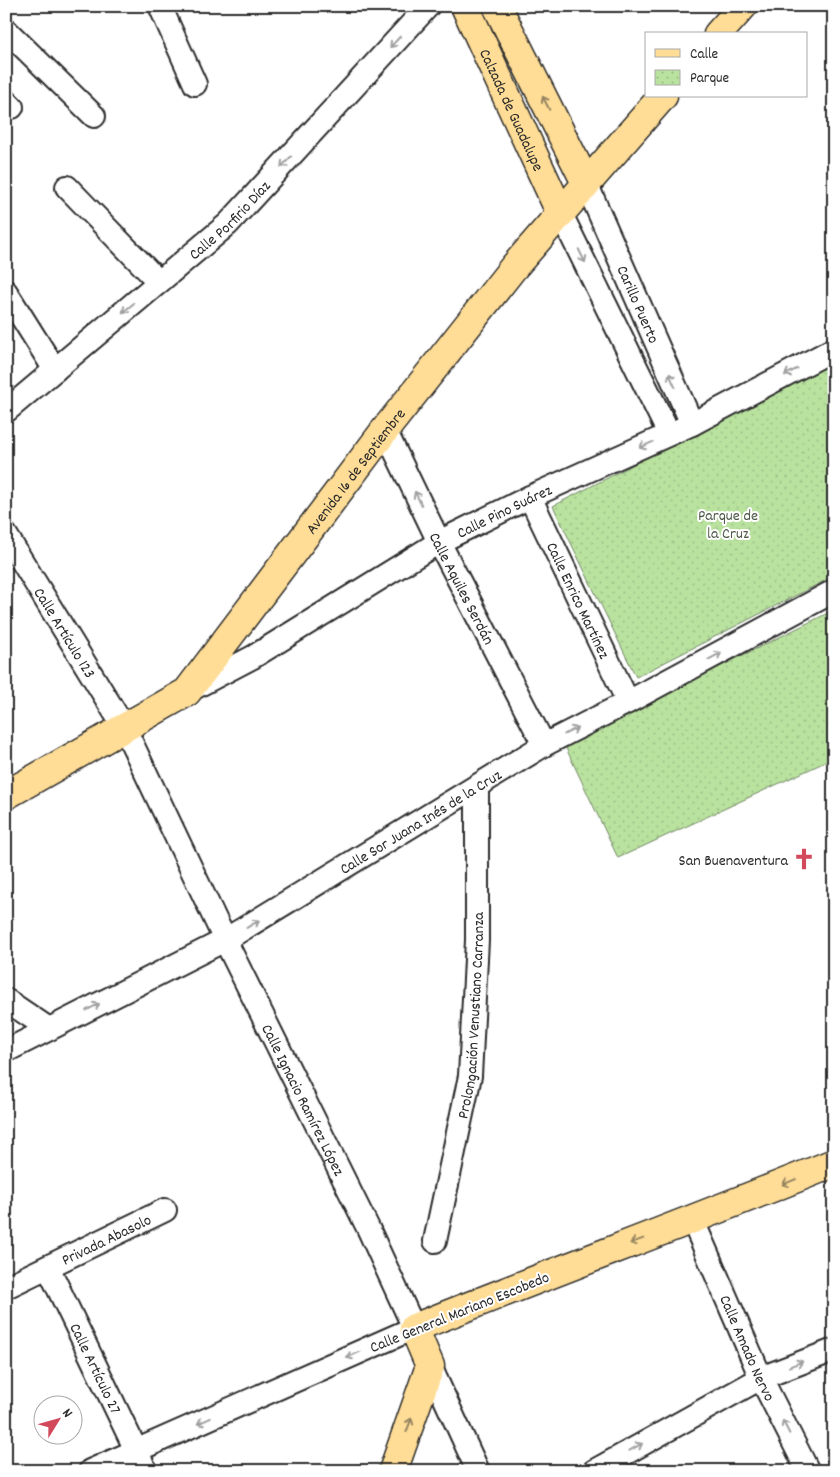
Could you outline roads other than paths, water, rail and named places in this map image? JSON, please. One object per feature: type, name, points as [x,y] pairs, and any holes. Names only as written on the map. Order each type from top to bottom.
[{"type":"main road","name":"Calzada de Guadalupe","points":[[465,6],[560,212]]},
{"type":"main road","name":"Calzada de Guadalupe","points":[[497,6],[586,183]]},
{"type":"main road","points":[[720,32],[743,6]]},
{"type":"main road","name":"Avenida 16 de Septiembre","points":[[6,795],[125,729],[186,692],[385,430],[513,268],[661,98]]},
{"type":"main road","name":"Calle General Mariano Escobedo","points":[[414,1328],[571,1265],[692,1221],[834,1163]]},
{"type":"main road","name":"Calle Ignacio Ramírez López","points":[[414,1328],[430,1366]]},
{"type":"main road","points":[[393,1471],[430,1366]]},
{"type":"street","points":[[160,6],[195,84]]},
{"type":"street","name":"Calle Porfirio Díaz","points":[[6,411],[228,224],[428,6]]},
{"type":"street","points":[[6,30],[94,116]]},
{"type":"street","name":"Carillo Puerto","points":[[586,183],[692,424]]},
{"type":"street","points":[[67,187],[159,282]]},
{"type":"street","name":"Carillo Puerto","points":[[560,212],[669,434]]},
{"type":"street","points":[[6,292],[55,370]]},
{"type":"street","name":"Calle Pino Suárez","points":[[186,692],[253,657],[439,542],[530,497],[692,424],[833,352]]},
{"type":"street","name":"Calle Aquiles Serdán","points":[[385,430],[439,542],[544,745]]},
{"type":"street","name":"Calle Enrico Martínez","points":[[530,497],[628,702]]},
{"type":"street","name":"Calle Artículo 123","points":[[6,535],[125,729]]},
{"type":"street","name":"Calle Sor Juana Inés de la Cruz","points":[[6,1051],[225,940],[544,745],[834,591]]},
{"type":"street","name":"Calle Ignacio Ramírez López","points":[[125,729],[225,940],[364,1220],[414,1328]]},
{"type":"street","name":"Prolongación Venustiano Carranza","points":[[435,1241],[470,1076],[477,940],[477,787]]},
{"type":"street","points":[[6,1000],[49,1028]]},
{"type":"street","name":"Privada Abasolo","points":[[6,1288],[165,1210]]},
{"type":"street","name":"Calle Amado Nervo","points":[[692,1221],[761,1378],[808,1471]]},
{"type":"street","name":"Calle Artículo 27","points":[[48,1267],[142,1461]]},
{"type":"street","name":"Calle General Mariano Escobedo","points":[[90,1471],[142,1461],[414,1328]]},
{"type":"street","points":[[594,1471],[761,1378],[834,1350]]},
{"type":"street","name":"Calle Ignacio Ramírez López","points":[[430,1366],[478,1471]]},
{"type":"place","name":"San Buenaventura","points":[[804,859]]},
{"type":"park label","name":"Parque de la Cruz","points":[[728,523]]}]
